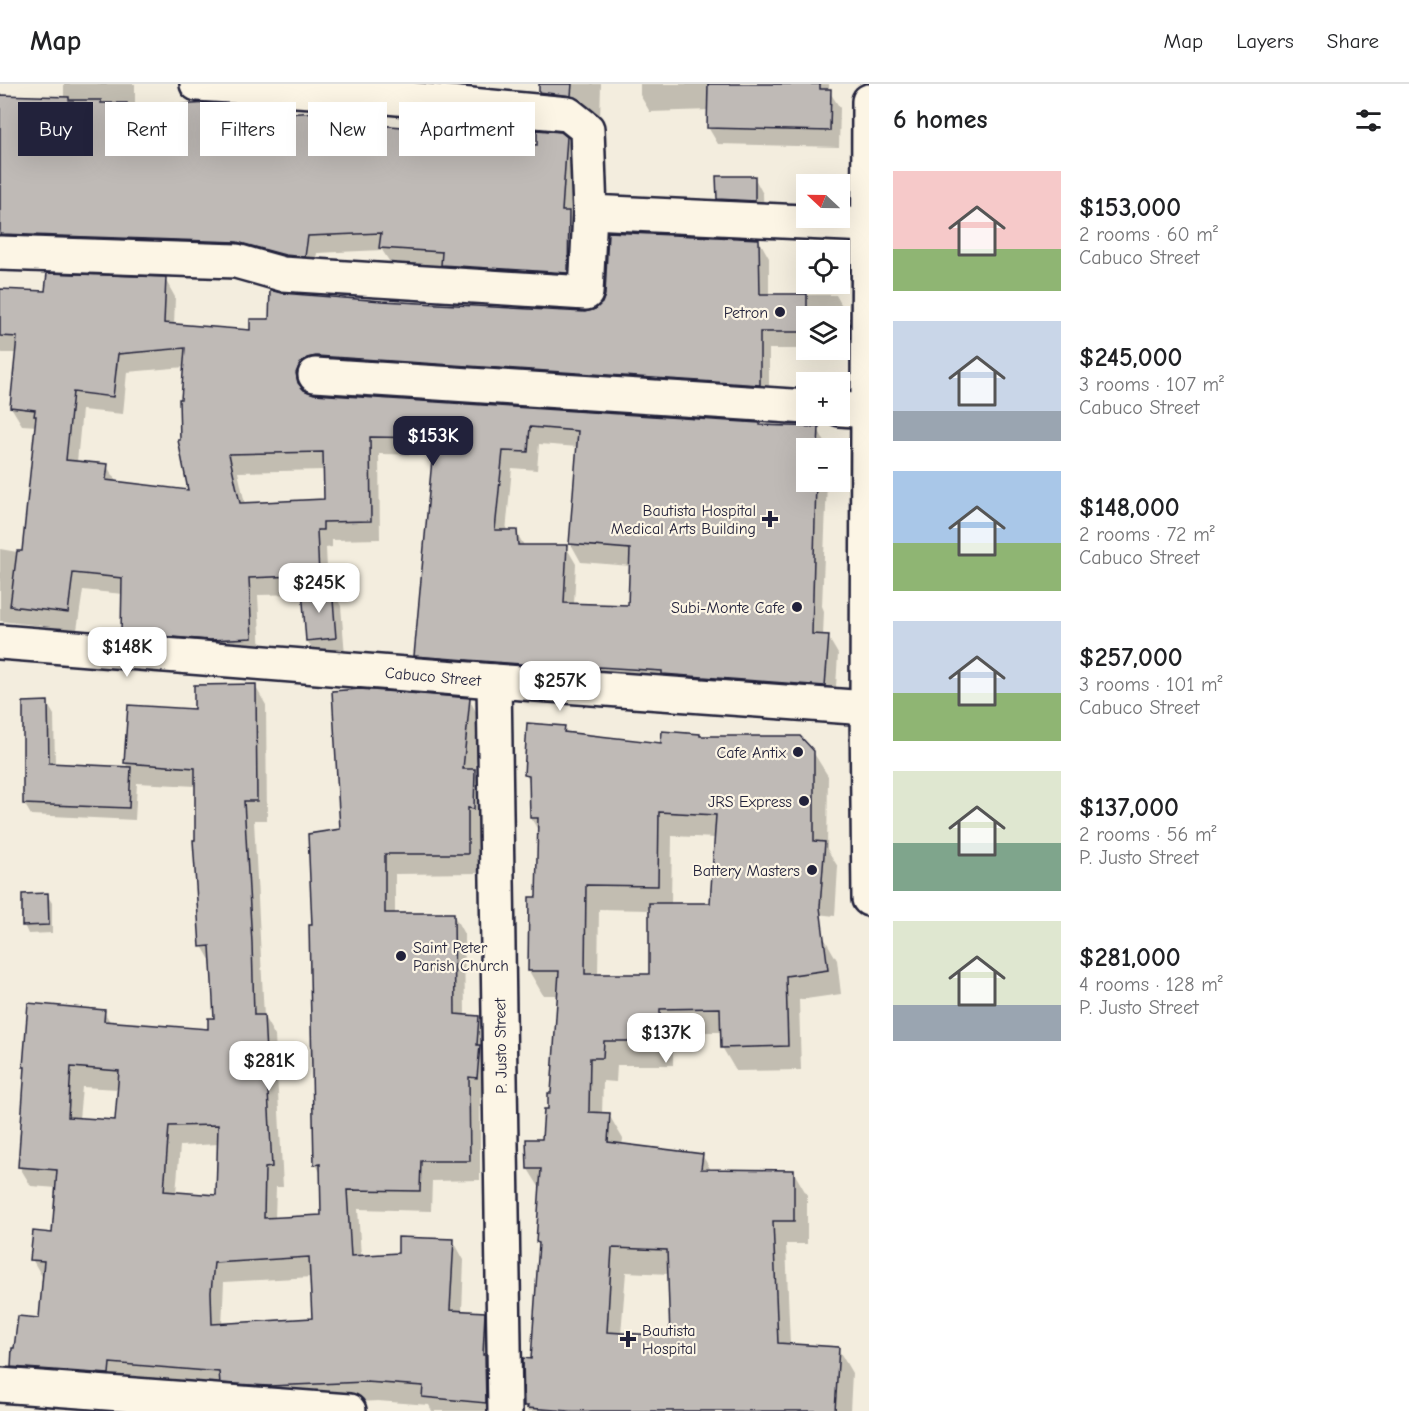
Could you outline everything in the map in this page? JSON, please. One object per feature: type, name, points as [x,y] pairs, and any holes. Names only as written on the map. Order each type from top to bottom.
[{"type":"street","points":[[0,253],[236,261],[282,274],[586,292],[590,212],[587,129],[568,114],[344,93],[197,84]]},
{"type":"street","points":[[869,101],[868,225],[854,410],[868,449],[869,899]]},
{"type":"street","points":[[590,212],[868,225]]},
{"type":"street","points":[[315,375],[796,406]]},
{"type":"street","name":"Cabuco Street","points":[[0,642],[867,708]]},
{"type":"street","name":"P. Justo Street","points":[[494,681],[505,1411]]},
{"type":"street","points":[[0,1384],[349,1411]]},
{"type":"building","points":[[539,84],[572,84],[571,96],[539,92]]},
{"type":"building","points":[[708,84],[820,84],[820,89],[831,89],[830,131],[707,128]]},
{"type":"building","points":[[0,95],[101,100],[101,103],[105,103],[105,156],[188,156],[188,104],[200,103],[200,156],[296,156],[296,113],[308,113],[308,156],[387,156],[387,126],[399,127],[399,156],[535,156],[537,130],[561,132],[567,137],[562,211],[569,211],[568,273],[441,265],[442,252],[379,248],[381,233],[308,236],[305,257],[285,255],[237,242],[0,234]]},
{"type":"building","points":[[716,176],[755,176],[755,201],[717,199]]},
{"type":"building","points":[[608,232],[759,239],[760,294],[807,294],[807,306],[796,306],[796,332],[760,332],[760,385],[316,356],[307,358],[300,364],[296,373],[298,383],[304,390],[314,394],[760,423],[760,425],[819,427],[818,438],[796,438],[796,492],[816,492],[812,634],[829,635],[825,686],[662,674],[662,671],[599,667],[599,670],[414,656],[434,438],[370,437],[371,521],[323,522],[323,530],[317,530],[319,575],[249,578],[252,638],[210,640],[121,633],[122,578],[73,573],[68,613],[10,606],[17,551],[22,551],[36,416],[34,416],[35,410],[10,407],[17,337],[0,336],[0,289],[45,291],[47,273],[166,277],[164,323],[250,330],[250,319],[269,319],[270,290],[281,293],[382,301],[585,312],[595,309],[602,303],[605,295]],"holes":[[[185,348],[181,399],[179,399],[180,440],[178,440],[188,490],[106,480],[108,464],[66,460],[73,392],[113,397],[118,354]],[[530,427],[578,431],[569,544],[630,549],[628,605],[564,603],[567,545],[518,545],[517,530],[495,530],[503,451],[528,452]],[[323,452],[324,499],[240,503],[229,454]]]},
{"type":"building","points":[[332,587],[336,638],[306,641],[302,589]]},
{"type":"building","points":[[256,684],[257,801],[244,801],[254,1015],[264,1015],[272,1167],[265,1168],[264,1218],[321,1215],[320,1164],[314,1165],[309,925],[312,925],[308,834],[340,829],[332,691],[360,689],[470,698],[463,769],[475,769],[474,809],[468,808],[468,854],[385,854],[385,913],[454,913],[455,1014],[479,1016],[477,1045],[480,1045],[477,1078],[469,1077],[470,1161],[421,1161],[420,1191],[347,1190],[351,1256],[398,1253],[398,1237],[454,1239],[450,1310],[485,1312],[483,1355],[485,1355],[486,1403],[422,1397],[423,1386],[366,1382],[269,1386],[220,1383],[219,1372],[110,1363],[109,1374],[11,1367],[18,1316],[39,1318],[44,1261],[30,1260],[33,1231],[52,1233],[57,1170],[18,1167],[28,1003],[105,1010],[104,1021],[208,1029],[208,1018],[214,1018],[210,946],[200,947],[193,840],[195,840],[195,768],[124,763],[128,705],[194,709],[194,685]],"holes":[[[71,1067],[119,1071],[115,1120],[68,1117]],[[218,1125],[216,1195],[164,1191],[169,1126]],[[309,1257],[312,1318],[212,1324],[211,1292],[214,1263]]]},
{"type":"building","points":[[48,701],[49,763],[131,767],[129,808],[23,804],[23,702]]},
{"type":"building","points":[[527,723],[565,726],[564,732],[661,743],[662,731],[700,734],[700,736],[800,736],[814,751],[814,841],[825,842],[820,907],[828,970],[786,976],[788,1046],[721,1048],[720,1008],[660,1009],[660,1041],[604,1041],[603,1058],[590,1058],[589,1112],[610,1113],[608,1142],[703,1154],[701,1169],[794,1170],[794,1221],[773,1221],[778,1343],[839,1347],[835,1411],[570,1411],[524,1406],[523,1358],[531,1359],[539,1243],[536,1242],[541,1169],[527,1169],[526,1139],[542,1139],[544,1109],[548,1109],[559,971],[528,971],[529,897],[536,897],[538,818],[530,818],[529,776],[524,775]],"holes":[[[659,812],[716,815],[710,903],[649,903],[649,974],[585,974],[586,885],[658,886]],[[612,1248],[667,1250],[670,1336],[607,1332]]]},
{"type":"building","points":[[48,893],[49,925],[22,926],[22,894]]},
{"type":"place","name":"Petron","points":[[780,312]]},
{"type":"place","name":"Bautista Hospital Medical Arts Building","points":[[770,519]]},
{"type":"place","name":"Subi-Monte Cafe","points":[[797,607]]},
{"type":"place","name":"Cafe Antix","points":[[798,752]]},
{"type":"place","name":"JRS Express","points":[[804,801]]},
{"type":"place","name":"Battery Masters","points":[[812,870]]},
{"type":"place","name":"Saint Peter Parish Church","points":[[401,956]]},
{"type":"place","name":"Bautista Hospital","points":[[628,1339]]}]
